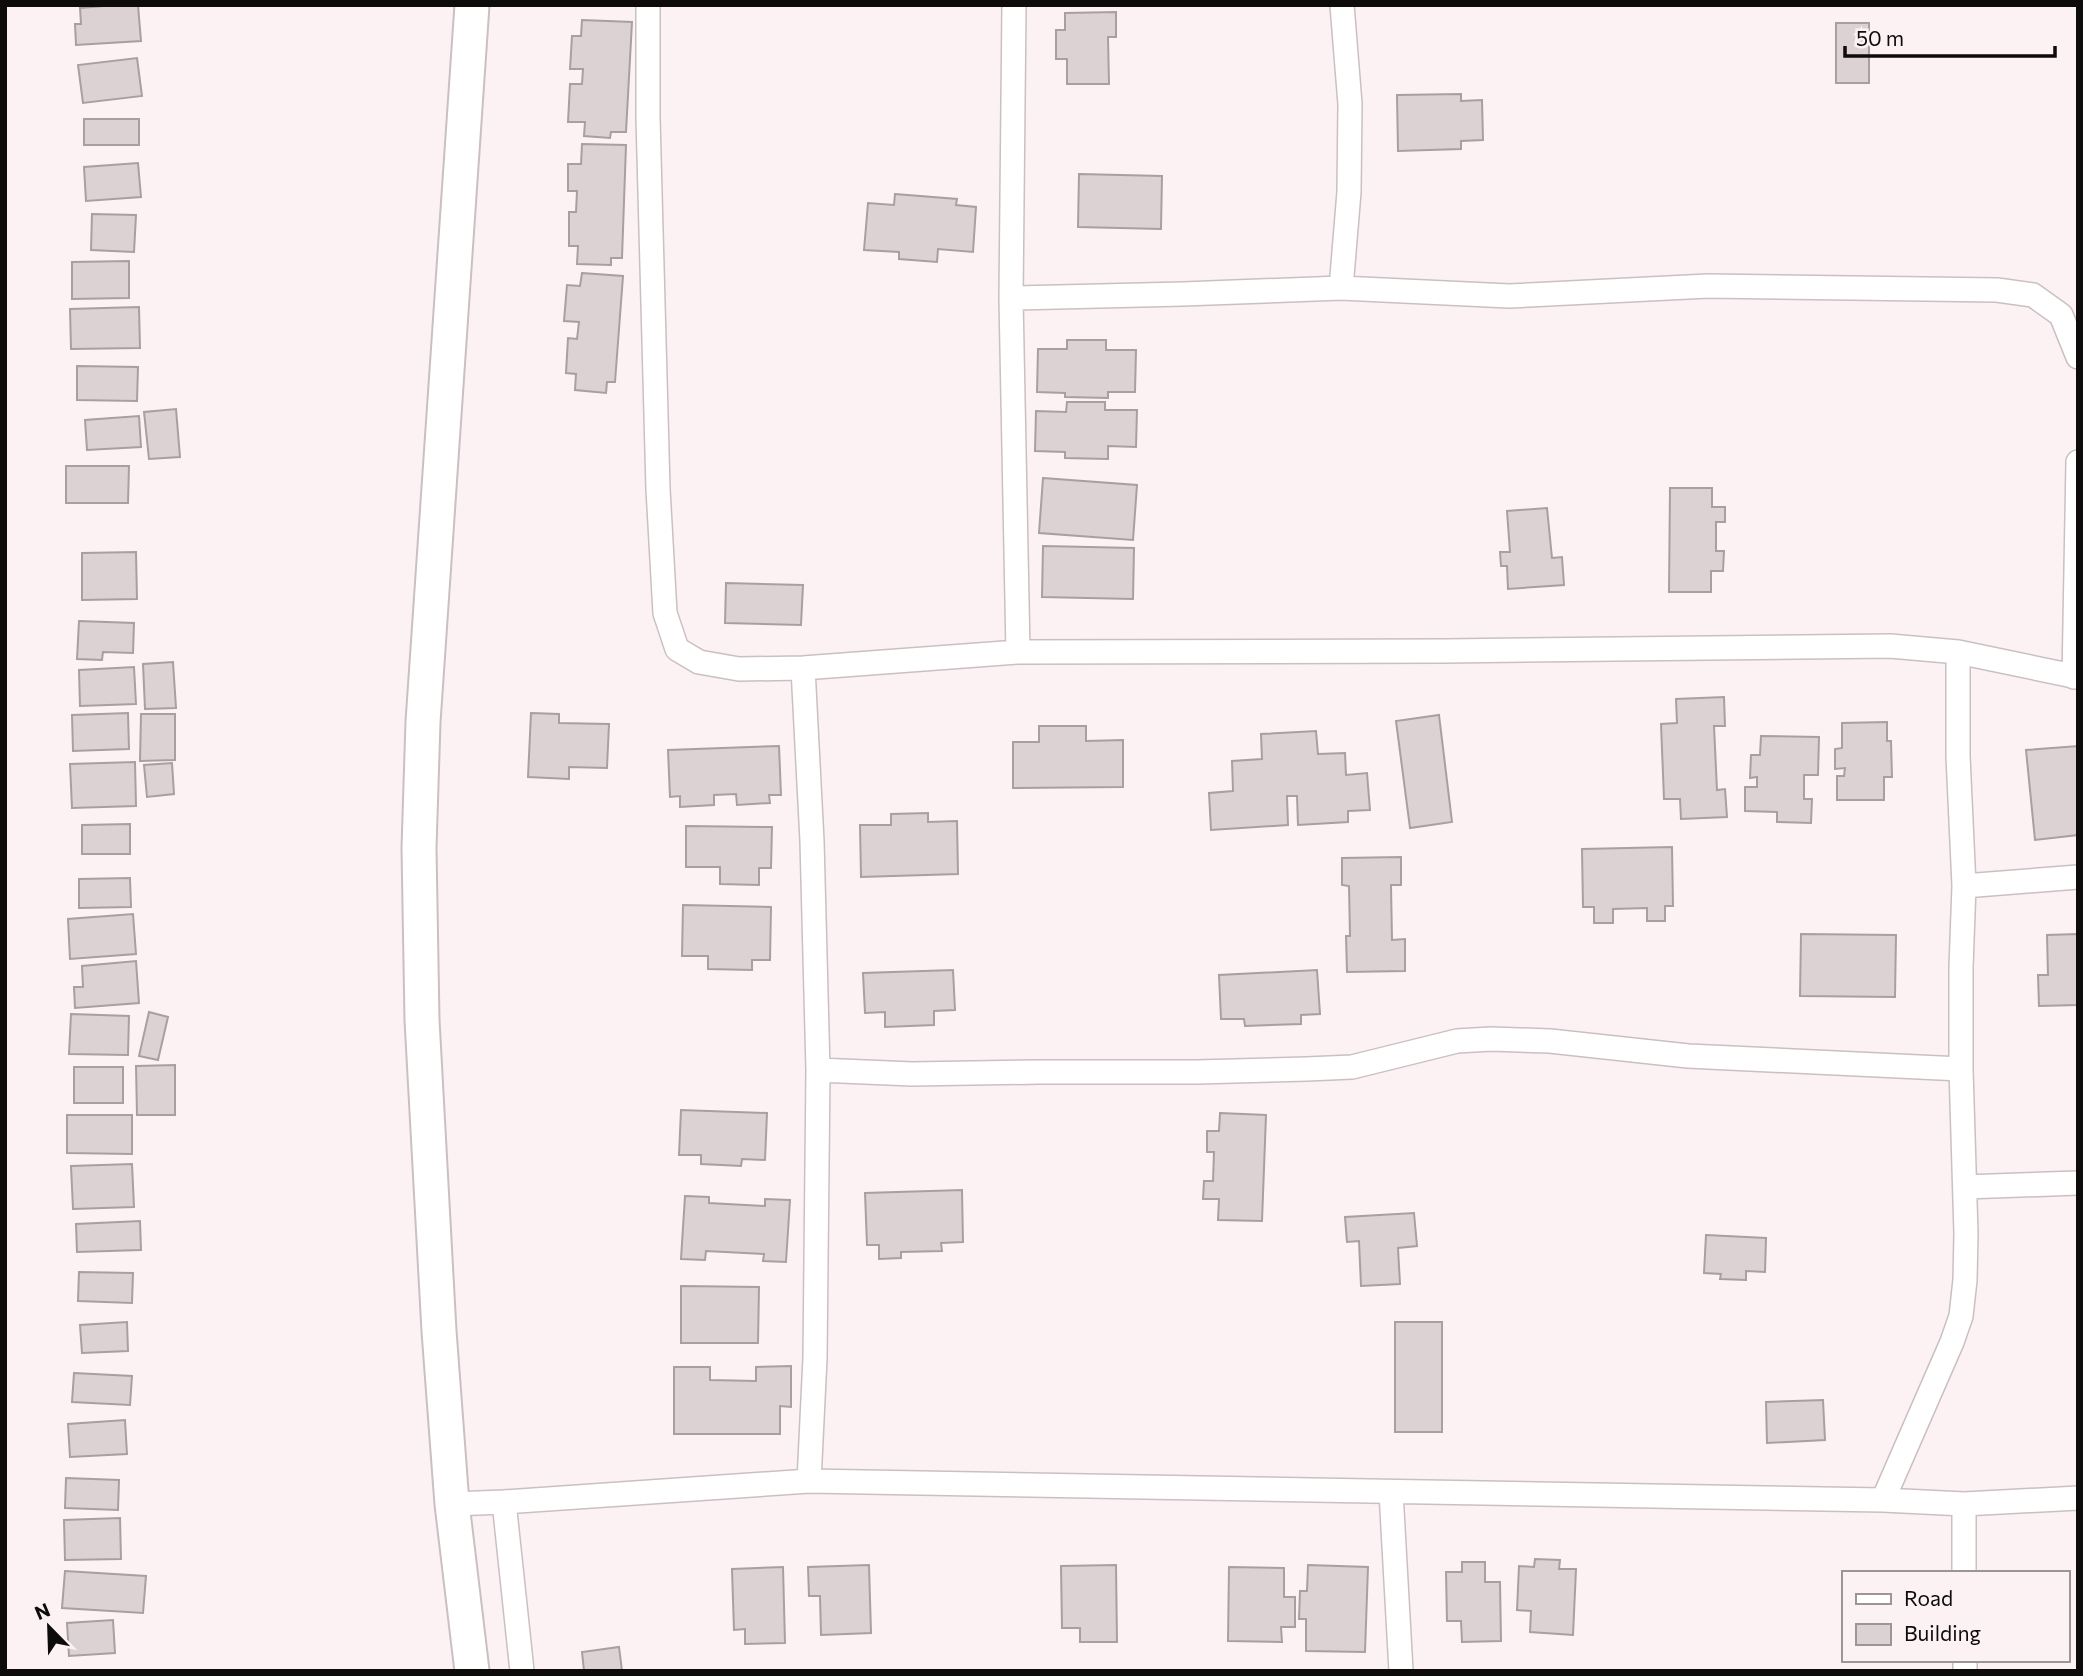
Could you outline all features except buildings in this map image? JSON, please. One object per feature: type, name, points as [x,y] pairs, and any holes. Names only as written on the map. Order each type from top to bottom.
[{"type":"street","points":[[472,5],[423,722],[419,848],[422,1020],[438,1317],[452,1504],[472,1671]]},
{"type":"street","points":[[648,5],[648,118],[658,462],[666,613],[677,649],[699,662],[739,669],[803,668],[1018,652],[1445,652],[1890,646],[1958,652],[2076,677],[2078,462]]},
{"type":"street","points":[[1014,5],[1011,298],[1018,652]]},
{"type":"street","points":[[1341,288],[1349,192],[1350,104],[1342,5]]},
{"type":"street","points":[[1011,298],[1341,288],[1509,296],[1708,286],[1997,290],[2033,295],[2061,315],[2078,357]]},
{"type":"street","points":[[1883,1500],[1952,1342],[1961,1316],[1965,1280],[1961,1069],[1964,886],[1958,756],[1958,652]]},
{"type":"street","points":[[803,668],[812,841],[818,1070],[814,1358],[809,1481]]},
{"type":"street","points":[[1964,886],[2078,877]]},
{"type":"street","points":[[818,1070],[912,1074],[1197,1072],[1352,1067],[1457,1041],[1490,1039],[1550,1041],[1688,1056],[1961,1069]]},
{"type":"street","points":[[1965,1187],[2078,1183]]},
{"type":"street","points":[[452,1504],[809,1481],[1883,1500],[1964,1504],[2078,1498]]},
{"type":"street","points":[[1391,1492],[1401,1671]]},
{"type":"street","points":[[504,1502],[523,1671]]},
{"type":"street","points":[[1964,1504],[1964,1571]]}]
